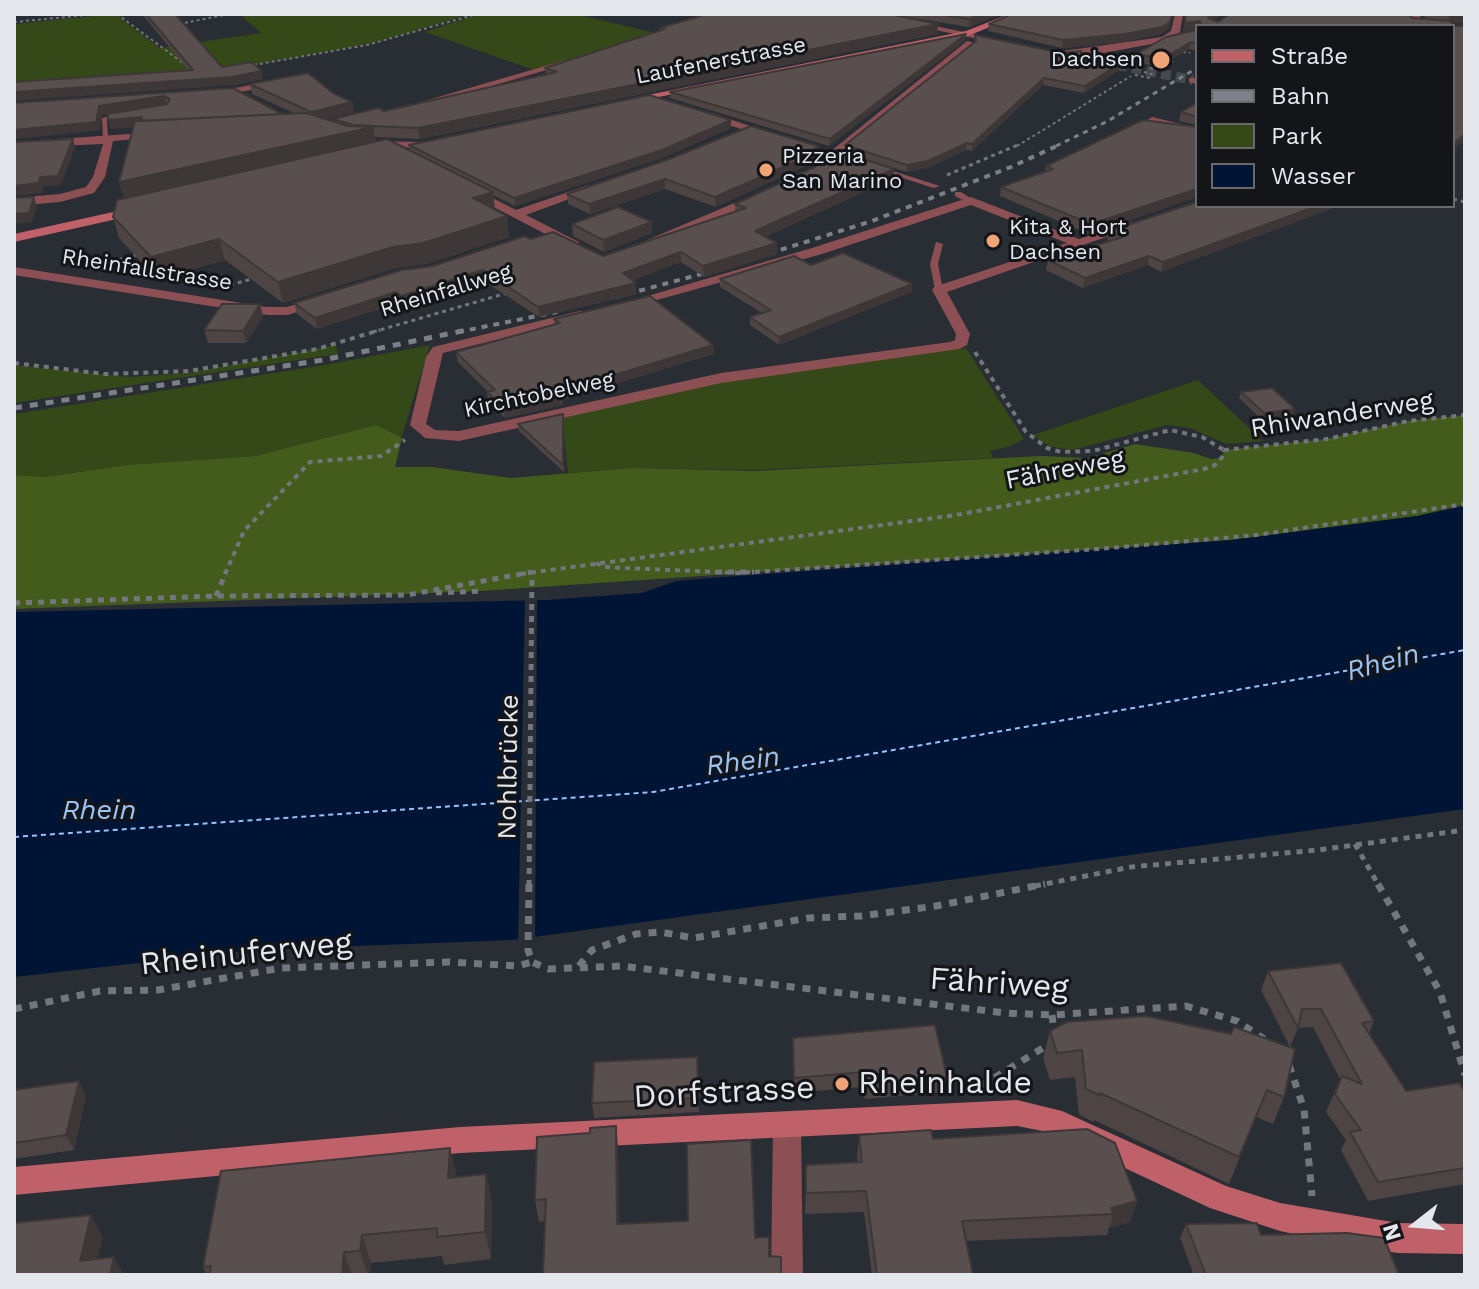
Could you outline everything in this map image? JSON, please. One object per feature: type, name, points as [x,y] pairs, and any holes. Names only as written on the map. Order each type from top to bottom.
[{"type":"street","points":[[863,14],[969,38],[1002,42]]},
{"type":"street","points":[[809,172],[841,156],[969,38],[1017,14]]},
{"type":"street","points":[[1062,54],[1124,48],[1165,39],[1175,32],[1179,14]]},
{"type":"street","points":[[1418,14],[1413,20],[1432,24]]},
{"type":"street","name":"Laufenerstrasse","points":[[621,102],[948,37],[969,38]]},
{"type":"street","points":[[1037,50],[1106,63]]},
{"type":"street","points":[[408,107],[579,59]]},
{"type":"street","points":[[202,76],[257,103]]},
{"type":"street","points":[[203,94],[238,94],[266,85]]},
{"type":"street","points":[[649,96],[678,105]]},
{"type":"street","points":[[692,110],[792,141]]},
{"type":"street","points":[[1152,120],[1195,131]]},
{"type":"street","points":[[736,134],[750,128]]},
{"type":"street","points":[[14,145],[166,134]]},
{"type":"street","points":[[14,202],[60,198],[90,190],[99,177],[109,144],[105,138]]},
{"type":"street","points":[[363,159],[437,141]]},
{"type":"street","points":[[353,142],[422,145]]},
{"type":"street","points":[[820,150],[841,156]]},
{"type":"street","points":[[393,152],[407,158]]},
{"type":"street","points":[[515,215],[611,182]]},
{"type":"street","points":[[460,186],[515,215],[542,235],[589,253]]},
{"type":"street","points":[[632,249],[769,193]]},
{"type":"street","points":[[617,306],[817,251],[964,197],[1080,244]]},
{"type":"street","points":[[14,238],[158,206]]},
{"type":"street","points":[[962,342],[963,334],[939,290],[1151,220]]},
{"type":"street","name":"Rheinfallstrasse","points":[[14,271],[279,312],[333,297]]},
{"type":"street","name":"Kirchtobelweg","points":[[590,313],[438,350],[433,357],[418,420],[422,430],[431,435],[459,436],[721,378],[945,348],[962,342]]},
{"type":"street","name":"Dorfstrasse","points":[[14,1181],[460,1140],[1017,1113],[1052,1120],[1092,1136],[1221,1198],[1314,1225],[1398,1238],[1465,1239]]},
{"type":"street","points":[[787,1126],[787,1275]]},
{"type":"lane","points":[[1129,60],[1165,39],[1187,37]]},
{"type":"lane","points":[[1124,48],[1144,52]]},
{"type":"lane","points":[[105,138],[104,119],[136,114]]},
{"type":"lane","points":[[874,167],[932,185]]},
{"type":"lane","points":[[939,244],[934,264],[939,290]]},
{"type":"path","points":[[14,22],[98,14]]},
{"type":"path","points":[[117,14],[202,76]]},
{"type":"path","points":[[169,25],[229,14]]},
{"type":"path","points":[[250,66],[367,45],[477,14]]},
{"type":"path","points":[[1170,61],[1176,62]]},
{"type":"path","points":[[1155,69],[1162,71]]},
{"type":"path","points":[[932,185],[1006,152],[1135,74],[1155,75]]},
{"type":"path","points":[[74,280],[95,266],[142,253]]},
{"type":"path","points":[[187,298],[259,276]]},
{"type":"path","name":"Rheinfallweg","points":[[14,363],[105,374],[189,371],[317,349],[515,290]]},
{"type":"path","name":"Fähreweg","points":[[407,595],[595,563],[956,515],[1204,469],[1215,465],[1225,454],[1224,450],[1202,437],[1170,430],[1093,451],[1061,452],[1047,448],[1026,432],[973,348],[962,342]]},
{"type":"path","name":"Rhiwanderweg","points":[[1224,450],[1327,439],[1408,421],[1465,415]]},
{"type":"path","points":[[216,596],[244,531],[310,462],[381,456],[422,430]]},
{"type":"path","points":[[595,563],[604,567],[739,573],[896,563],[1256,535],[1465,504]]},
{"type":"path","name":"Nohlbrücke","points":[[531,574],[531,959]]},
{"type":"path","points":[[14,603],[216,596],[370,598],[481,591]]},
{"type":"path","points":[[370,598],[378,603]]},
{"type":"path","points":[[579,966],[592,950],[636,934],[660,932],[694,938],[808,918],[861,916],[936,906],[1131,867],[1465,830]]},
{"type":"path","points":[[1355,844],[1440,992],[1465,1075]]},
{"type":"path","name":"Fähriweg","points":[[531,959],[548,969],[622,966],[1005,1013],[1052,1015],[1186,1006],[1237,1021],[1273,1045]]},
{"type":"path","name":"Rheinuferweg","points":[[14,1009],[100,991],[158,990],[281,968],[449,962],[518,966],[531,959]]},
{"type":"path","points":[[968,1094],[1051,1043],[1055,1031],[1052,1015]]},
{"type":"path","points":[[1285,1053],[1304,1109],[1314,1225]]},
{"type":"green space","points":[[115,14],[160,48],[261,33],[239,14],[472,14],[369,44],[218,71],[14,86],[14,24]]},
{"type":"green space","points":[[479,14],[575,14],[655,33],[537,71],[425,32]]},
{"type":"green space","points":[[336,345],[338,354],[14,403],[14,365],[128,377],[188,373]]},
{"type":"green space","points":[[430,345],[401,439],[376,425],[254,456],[127,465],[44,477],[14,475],[14,414],[325,365]]},
{"type":"green space","points":[[966,348],[1024,439],[990,451],[993,458],[757,470],[628,468],[568,473],[562,416],[722,380]]},
{"type":"green space","points":[[1198,380],[1263,441],[1226,444],[1190,428],[1167,425],[1072,450],[1049,446],[1033,435]]},
{"type":"green space","points":[[1465,415],[1465,504],[1417,516],[1231,540],[481,591],[14,609],[14,475],[45,477],[127,465],[255,456],[376,425],[402,438],[395,467],[432,467],[511,478],[631,468],[756,471],[1041,456],[1088,458],[1135,444],[1194,453],[1211,459],[1222,458],[1224,450],[1326,439],[1408,421]]},
{"type":"water","name":"Rhein","points":[[1465,506],[1465,809],[512,940],[253,950],[14,977],[14,612],[547,600],[642,593],[676,581],[1231,540],[1417,516]]},
{"type":"pier","points":[[525,596],[537,596],[535,941],[518,944]]},
{"type":"building","points":[[146,14],[175,14],[222,67],[251,62],[262,71],[232,77],[14,92],[14,82],[193,70]]},
{"type":"building","points":[[707,14],[889,14],[938,24],[418,128],[353,125],[333,119],[378,108],[384,111],[557,72],[545,68]]},
{"type":"building","points":[[936,14],[983,14],[969,19]]},
{"type":"building","points":[[1012,14],[1172,14],[1170,22],[1162,27],[1063,40],[989,24]]},
{"type":"building","points":[[1186,14],[1214,14],[1208,18],[1218,22],[1230,14],[1409,14],[1412,18],[1450,21],[1453,24],[1201,24],[1200,21],[1185,23]]},
{"type":"building","points":[[1455,26],[1465,26],[1465,134],[1455,142]]},
{"type":"building","points":[[1195,30],[1195,43],[1162,59],[1136,54],[1166,37]]},
{"type":"building","points":[[966,34],[830,139],[670,92]]},
{"type":"building","points":[[975,35],[1062,53],[1081,51],[1082,57],[1119,64],[1085,86],[1044,78],[972,144],[967,143],[928,161],[907,165],[845,145],[976,41]]},
{"type":"building","points":[[308,73],[333,93],[352,102],[311,112],[250,84]]},
{"type":"building","points":[[233,88],[282,114],[108,120],[108,114],[167,104],[170,99],[164,96],[99,106],[96,122],[14,130],[14,103]]},
{"type":"building","points":[[649,95],[731,120],[662,150],[514,198],[409,145]]},
{"type":"building","points":[[1195,104],[1195,116],[1181,112]]},
{"type":"building","points":[[306,113],[348,126],[373,127],[119,182],[135,121]]},
{"type":"building","points":[[1143,120],[1195,127],[1195,190],[1091,224],[1001,187],[1053,169],[1046,166]]},
{"type":"building","points":[[751,126],[818,146],[804,158],[715,197],[665,179],[589,204],[567,194],[672,158]]},
{"type":"building","points":[[73,139],[58,176],[40,177],[39,183],[14,186],[14,142]]},
{"type":"building","points":[[387,139],[493,192],[473,198],[507,216],[423,243],[393,247],[278,282],[219,239],[151,257],[113,217],[117,200]]},
{"type":"building","points":[[836,150],[894,169],[755,231],[777,243],[703,266],[681,252],[623,273],[636,283],[538,307],[483,270],[401,296],[396,292],[315,318],[294,303],[402,270],[433,266],[525,236],[531,239],[553,232],[603,256],[746,208],[735,204],[815,167]]},
{"type":"building","points":[[34,197],[29,213],[14,214],[14,198]]},
{"type":"building","points":[[1195,203],[1195,208],[1312,208],[1163,262],[1149,256],[1085,278],[1048,260],[1123,237],[1109,231]]},
{"type":"building","points":[[618,207],[652,222],[603,240],[572,224]]},
{"type":"building","points":[[843,253],[912,284],[779,337],[750,317],[771,310],[720,279],[794,256],[811,265]]},
{"type":"building","points":[[650,296],[713,345],[562,391],[562,395],[504,408],[487,392],[495,390],[456,352],[560,323],[554,319]]},
{"type":"building","points":[[222,304],[260,304],[243,331],[204,330]]},
{"type":"building","points":[[1272,388],[1295,409],[1264,413],[1241,392]]},
{"type":"building","points":[[563,414],[563,465],[518,424]]},
{"type":"building","points":[[1341,963],[1374,1021],[1362,1023],[1406,1091],[1459,1083],[1465,1092],[1465,1168],[1378,1182],[1350,1132],[1361,1130],[1335,1094],[1342,1076],[1362,1084],[1321,1009],[1302,1009],[1298,1028],[1268,971]]},
{"type":"building","points":[[1146,1016],[1231,1034],[1234,1027],[1295,1049],[1284,1097],[1267,1090],[1239,1157],[1086,1089],[1082,1050],[1057,1053],[1050,1031],[1067,1022]]},
{"type":"building","points":[[935,1025],[947,1077],[867,1084],[864,1072],[794,1078],[793,1038]]},
{"type":"building","points":[[697,1057],[699,1098],[592,1103],[594,1062]]},
{"type":"building","points":[[79,1081],[66,1135],[14,1143],[14,1090]]},
{"type":"building","points":[[616,1126],[617,1224],[688,1221],[687,1144],[751,1140],[755,1238],[769,1237],[769,1256],[781,1257],[781,1275],[543,1275],[546,1199],[535,1200],[537,1137],[590,1133],[590,1128]]},
{"type":"building","points":[[1087,1129],[1115,1143],[1137,1201],[1111,1208],[1114,1214],[962,1221],[973,1275],[877,1275],[866,1191],[806,1193],[806,1165],[862,1162],[859,1135],[931,1130],[933,1139]]},
{"type":"building","points":[[450,1148],[448,1178],[486,1174],[485,1232],[437,1237],[437,1228],[362,1235],[360,1251],[344,1252],[342,1275],[209,1275],[211,1266],[203,1267],[221,1171]]},
{"type":"building","points":[[91,1215],[80,1261],[114,1257],[110,1275],[14,1275],[14,1223]]},
{"type":"building","points":[[1257,1223],[1261,1235],[1347,1233],[1384,1238],[1399,1275],[1206,1275],[1186,1224]]},
{"type":"ferry route","points":[[14,837],[653,792],[1465,650]]},
{"type":"tunnel","points":[[1117,65],[1193,80]]},
{"type":"railway","points":[[1056,146],[1106,122],[1195,69]]},
{"type":"railway","points":[[758,257],[872,221],[1011,167],[1061,144]]},
{"type":"railway","points":[[616,297],[720,269]]},
{"type":"railway","points":[[458,332],[557,312]]},
{"type":"railway","points":[[14,408],[323,360],[467,330]]},
{"type":"place","name":"Dachsen","points":[[1161,60]]},
{"type":"place","name":"Pizzeria San Marino","points":[[766,170]]},
{"type":"place","name":"Kita & Hort Dachsen","points":[[993,241]]},
{"type":"place","name":"Rheinhalde","points":[[842,1084]]}]
